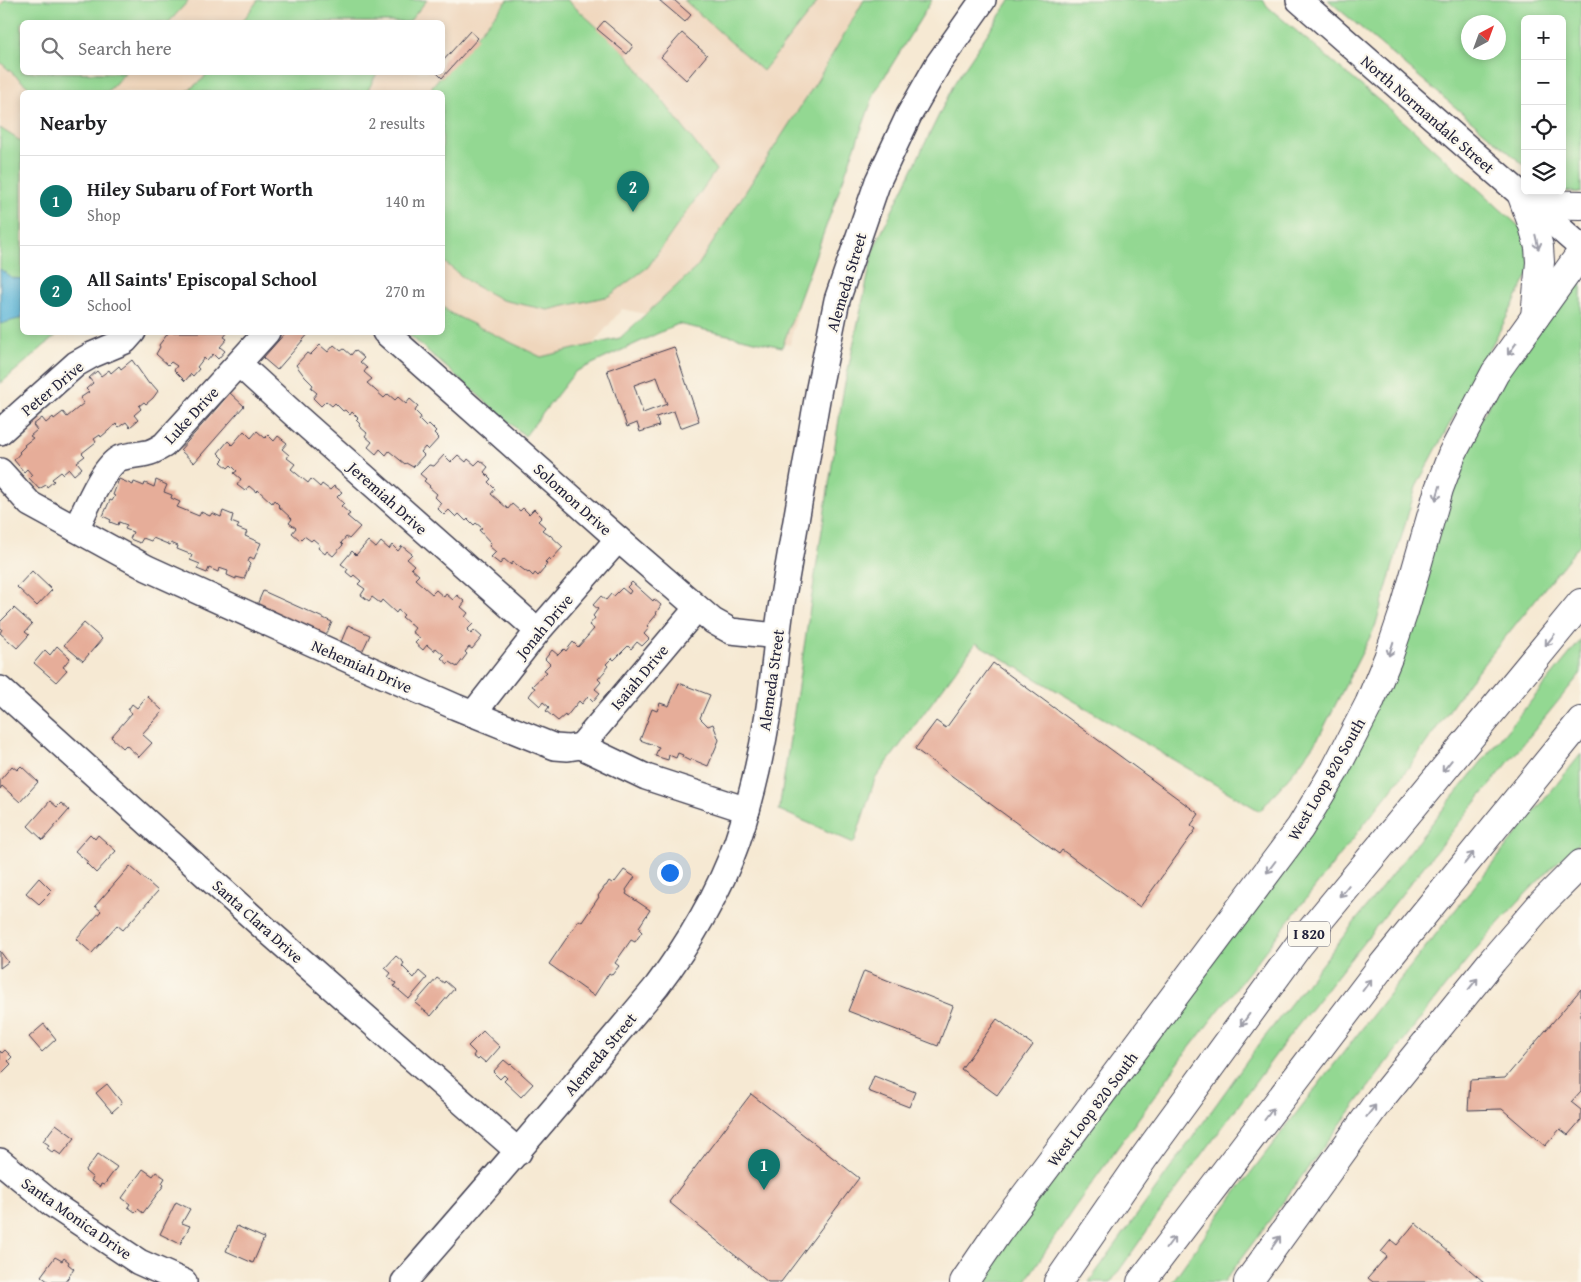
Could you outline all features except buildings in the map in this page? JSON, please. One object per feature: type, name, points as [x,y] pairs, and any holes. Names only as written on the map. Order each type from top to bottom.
[{"type":"main road","points":[[1535,317],[1540,262],[1539,247],[1526,200],[1581,205]]},
{"type":"main road","name":"West Loop 820 South","points":[[964,1282],[998,1232],[1300,828],[1335,770],[1369,704],[1388,658],[1439,489],[1452,454],[1495,373],[1581,253]]},
{"type":"main road","name":"I 820","points":[[1058,1282],[1143,1159],[1299,946],[1581,602]]},
{"type":"main road","points":[[1141,1282],[1381,967],[1581,720]]},
{"type":"main road","points":[[1248,1282],[1378,1102],[1493,960],[1543,902],[1581,864]]},
{"type":"street","name":"Alemeda Street","points":[[404,1282],[518,1152],[657,985],[716,893],[736,844],[747,810],[761,753],[768,714],[776,636],[819,388],[837,300],[878,181],[909,115],[938,64],[983,0]]},
{"type":"street","name":"North Normandale Street","points":[[1299,0],[1581,247]]},
{"type":"street","name":"Peter Drive","points":[[0,432],[76,364],[125,341],[130,335]]},
{"type":"street","name":"Luke Drive","points":[[76,529],[100,480],[111,465],[118,459],[148,453],[164,445],[264,335]]},
{"type":"street","name":"Solomon Drive","points":[[388,335],[713,621],[731,631],[776,636]]},
{"type":"street","name":"Jeremiah Drive","points":[[239,364],[538,631]]},
{"type":"street","name":"Nehemiah Drive","points":[[0,471],[30,504],[147,568],[358,664],[473,714],[556,747],[580,746],[646,777],[747,810]]},
{"type":"street","name":"Jonah Drive","points":[[473,714],[538,631],[618,539]]},
{"type":"street","name":"Isaiah Drive","points":[[580,746],[697,608]]},
{"type":"street","name":"Santa Clara Drive","points":[[0,688],[261,925],[518,1152]]},
{"type":"street","name":"Santa Monica Drive","points":[[0,1161],[52,1204],[139,1262],[184,1282]]},
{"type":"shaded area","points":[[0,0],[928,0],[869,99],[802,288],[790,345],[622,309],[524,427],[445,335],[445,90],[20,90],[20,296],[0,328]]},
{"type":"green space","points":[[5,0],[189,0],[171,20],[20,20],[20,75],[123,75],[109,90],[32,90],[0,62],[0,6]]},
{"type":"green space","points":[[258,0],[427,0],[411,20],[243,20]]},
{"type":"green space","points":[[508,0],[567,0],[625,52],[716,170],[648,267],[609,296],[548,310],[502,300],[470,283],[445,263],[445,90],[431,90],[442,75],[445,75],[445,71]]},
{"type":"green space","points":[[684,0],[817,0],[816,4],[763,71]]},
{"type":"green space","points":[[864,0],[932,0],[875,92],[782,347],[678,324],[575,372],[525,436],[409,335],[445,335],[445,308],[448,312],[541,357],[620,338],[697,267],[817,81]]},
{"type":"green space","points":[[1010,0],[1263,0],[1268,7],[1409,126],[1522,229],[1531,269],[1416,487],[1375,627],[1319,737],[1298,766],[1260,811],[976,643],[875,779],[854,843],[779,810],[843,393],[874,248],[955,82]]},
{"type":"green space","points":[[1328,0],[1581,0],[1581,193],[1566,191],[1566,15],[1521,15],[1521,163]]},
{"type":"green space","points":[[206,75],[376,75],[368,90],[189,90]]},
{"type":"green space","points":[[0,128],[20,141],[20,335],[57,335],[0,384]]},
{"type":"green space","points":[[1581,279],[1581,543],[1469,682],[1412,763],[1187,1051],[1074,1208],[1025,1282],[974,1282],[1324,802],[1469,440],[1514,361],[1575,282]]},
{"type":"green space","points":[[1581,640],[1581,673],[1428,861],[1288,1038],[1111,1282],[1089,1282],[1263,1039],[1451,799]]},
{"type":"green space","points":[[1581,754],[1581,841],[1526,894],[1474,951],[1403,1041],[1224,1282],[1172,1282],[1233,1196],[1301,1107],[1424,949]]},
{"type":"water","points":[[0,269],[12,278],[20,279],[20,319],[0,324]]},
{"type":"place","name":"All Saints' Episcopal School","points":[[633,212]]},
{"type":"place","name":"Hiley Subaru of Fort Worth","points":[[764,1190]]}]
